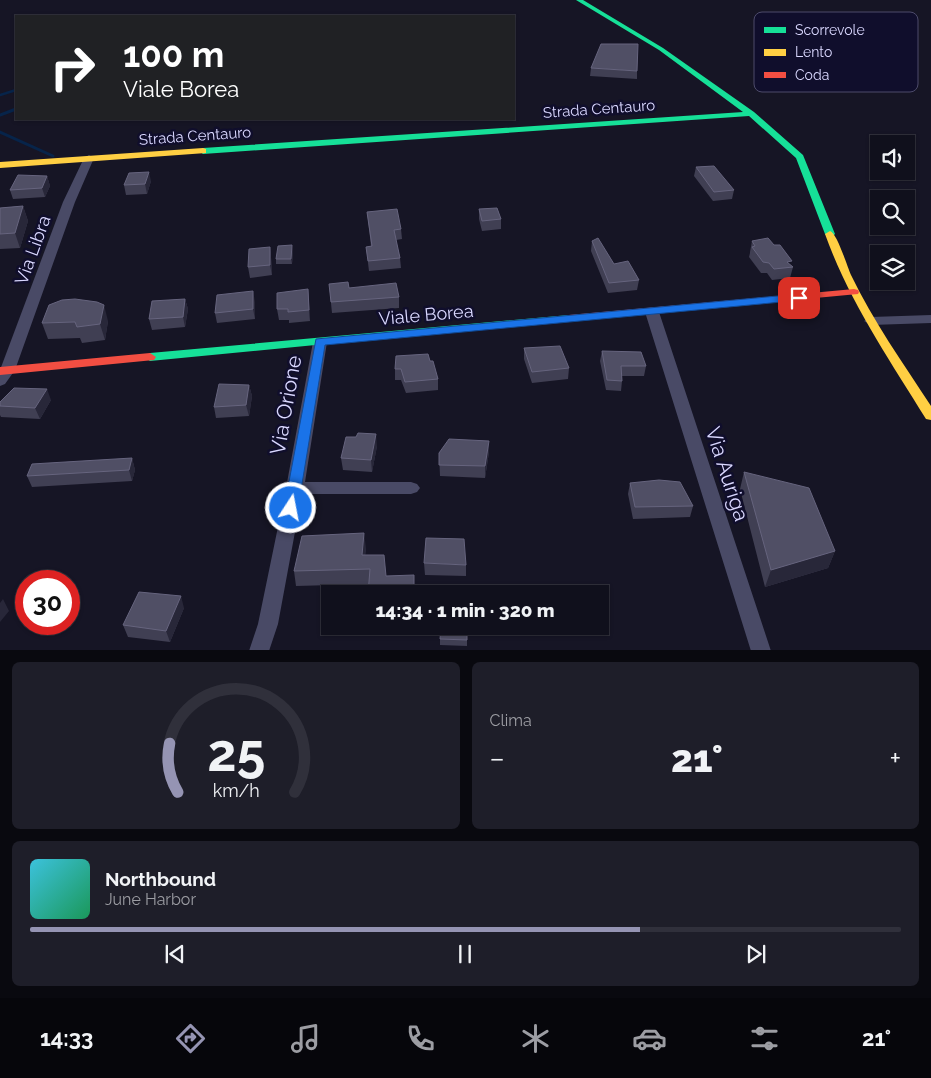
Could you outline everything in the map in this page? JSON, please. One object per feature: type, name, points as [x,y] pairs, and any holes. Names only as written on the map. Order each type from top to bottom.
[{"type":"street","points":[[579,0],[661,49],[751,114],[800,157],[827,224],[837,256],[854,292],[931,416]]},
{"type":"street","name":"Strada Centauro","points":[[0,165],[751,114]]},
{"type":"street","name":"Via Libra","points":[[0,381],[69,202],[89,158]]},
{"type":"street","name":"Viale Borea","points":[[4,370],[854,292]]},
{"type":"street","name":"Via Auriga","points":[[652,312],[761,650]]},
{"type":"street","points":[[871,321],[931,318]]},
{"type":"street","name":"Via Orione","points":[[259,650],[268,624],[295,488],[320,342]]},
{"type":"street","points":[[295,488],[411,488]]},
{"type":"building","points":[[601,44],[638,44],[637,71],[591,68]]},
{"type":"building","points":[[714,166],[734,190],[714,192],[696,167]]},
{"type":"building","points":[[149,172],[145,184],[124,185],[129,173]]},
{"type":"building","points":[[18,175],[47,176],[42,188],[10,190]]},
{"type":"building","points":[[23,206],[15,233],[0,234],[0,208]]},
{"type":"building","points":[[497,208],[501,219],[482,221],[479,209]]},
{"type":"building","points":[[397,209],[401,229],[394,230],[400,258],[368,261],[366,247],[372,246],[367,212]]},
{"type":"building","points":[[598,238],[614,264],[628,261],[639,280],[609,283],[592,241]]},
{"type":"building","points":[[768,238],[774,245],[780,245],[792,261],[787,262],[793,267],[774,269],[769,263],[763,262],[752,247],[755,246],[752,241]]},
{"type":"building","points":[[292,245],[291,259],[276,259],[278,246]]},
{"type":"building","points":[[270,247],[270,265],[248,267],[249,249]]},
{"type":"building","points":[[348,282],[349,288],[396,283],[399,297],[331,302],[329,284]]},
{"type":"building","points":[[308,289],[309,310],[288,312],[288,309],[277,309],[277,293]]},
{"type":"building","points":[[253,291],[253,309],[215,313],[217,295]]},
{"type":"building","points":[[75,299],[97,302],[104,305],[100,324],[77,327],[75,322],[42,323],[49,305],[62,300]]},
{"type":"building","points":[[185,299],[183,317],[149,319],[152,301]]},
{"type":"building","points":[[560,346],[569,368],[532,372],[524,348]]},
{"type":"building","points":[[602,351],[641,352],[646,366],[621,366],[622,381],[607,380]]},
{"type":"building","points":[[428,354],[430,361],[433,361],[438,379],[405,382],[401,369],[395,369],[396,356]]},
{"type":"building","points":[[219,384],[249,385],[246,405],[214,407]]},
{"type":"building","points":[[14,388],[47,389],[35,408],[0,406],[0,402]]},
{"type":"building","points":[[358,433],[376,434],[371,460],[341,458],[346,437],[356,437]]},
{"type":"building","points":[[449,439],[489,441],[485,466],[439,465],[439,453]]},
{"type":"building","points":[[132,458],[129,470],[27,476],[32,464]]},
{"type":"building","points":[[744,472],[809,488],[835,551],[771,570]]},
{"type":"building","points":[[659,480],[680,482],[693,506],[635,507],[630,483]]},
{"type":"building","points":[[364,533],[362,555],[384,555],[386,576],[414,575],[414,585],[369,585],[370,569],[294,571],[302,536]]},
{"type":"building","points":[[426,538],[464,539],[466,565],[424,563]]},
{"type":"building","points":[[139,592],[181,596],[166,631],[123,625]]},
{"type":"building","points":[[440,635],[467,635],[467,640],[440,639]]},
{"type":"waterway","points":[[0,95],[15,90]]},
{"type":"waterway","points":[[0,115],[15,109]]},
{"type":"waterway","points":[[0,132],[53,156]]},
{"type":"traffic: fast","points":[[579,0],[661,49],[751,114],[800,157],[830,234]]},
{"type":"traffic: fast","points":[[203,151],[751,114]]},
{"type":"traffic: fast","points":[[150,357],[569,318]]},
{"type":"traffic: slow","points":[[0,165],[203,151]]},
{"type":"traffic: slow","points":[[830,234],[839,258],[862,305],[931,416]]},
{"type":"traffic: jam","points":[[569,318],[854,292]]},
{"type":"traffic: jam","points":[[0,371],[150,357]]},
{"type":"route","points":[[291,508],[320,342],[799,298]]}]
